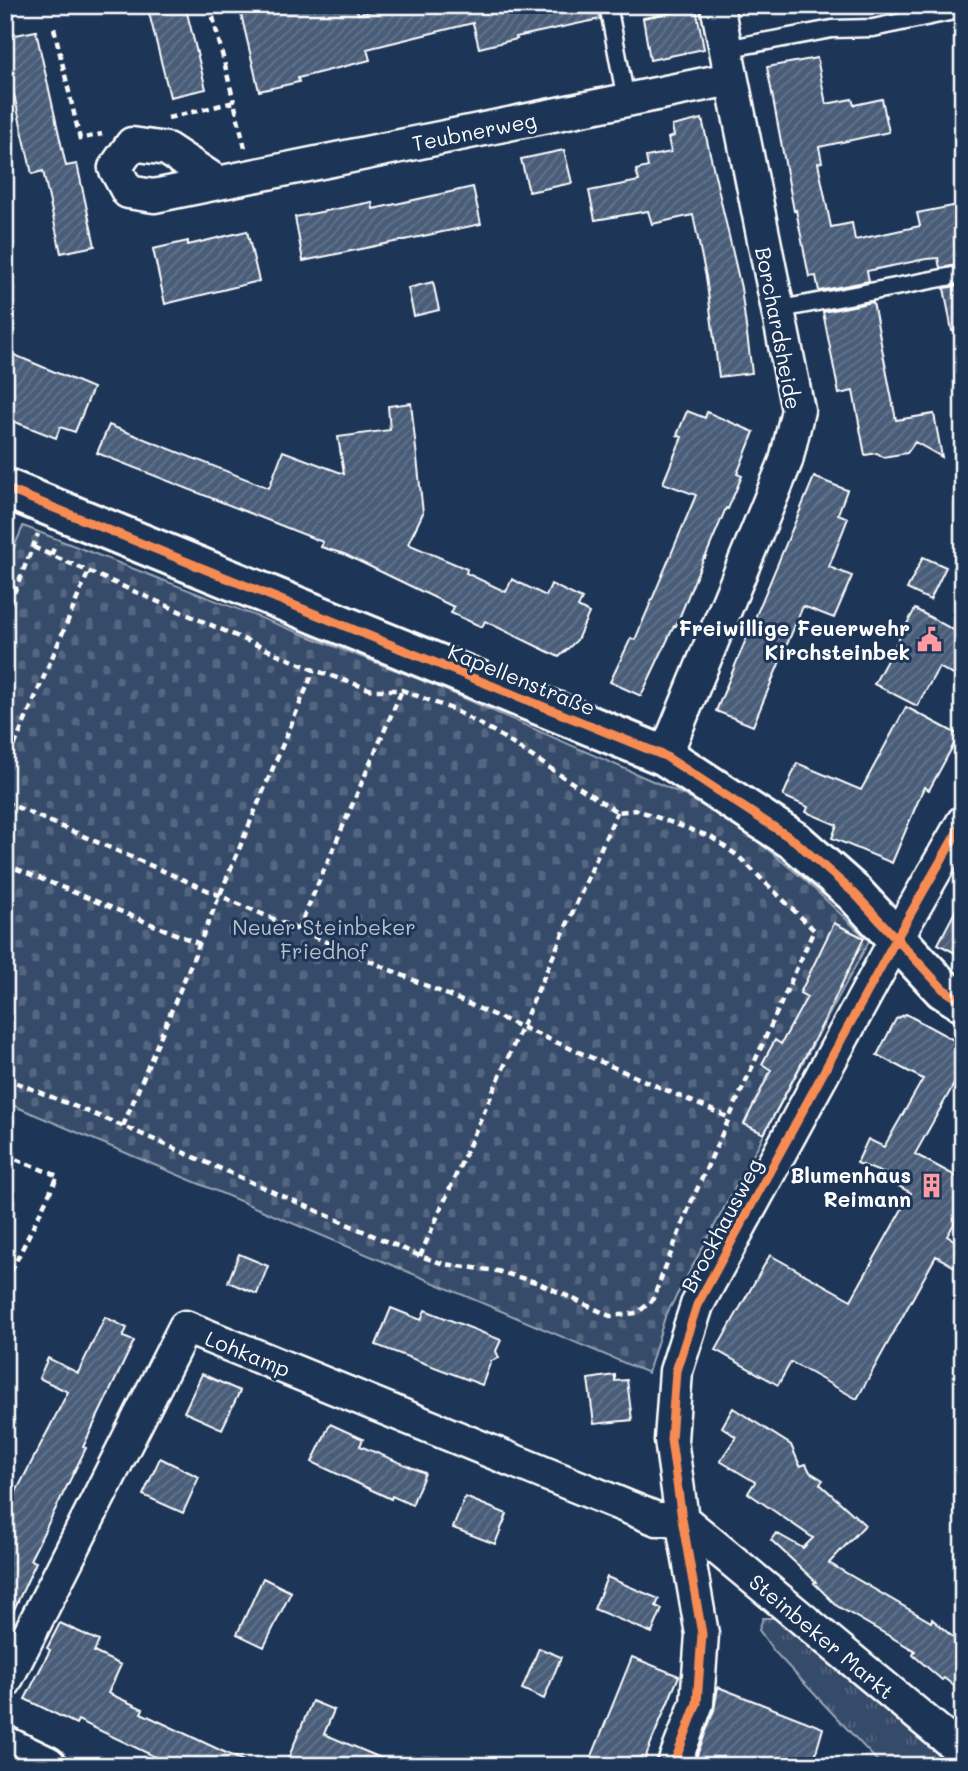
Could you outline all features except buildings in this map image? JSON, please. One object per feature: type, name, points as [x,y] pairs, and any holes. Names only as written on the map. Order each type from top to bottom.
[{"type":"street","name":"Borchardsheide","points":[[665,756],[786,461],[798,410],[717,5]]},
{"type":"street","name":"Teubnerweg","points":[[217,182],[626,100],[728,64]]},
{"type":"street","name":"Kapellenstraße","points":[[5,488],[665,756],[794,841],[855,894],[943,989],[963,1002]]},
{"type":"street","name":"Brockhausweg","points":[[673,1766],[698,1703],[702,1634],[671,1440],[676,1371],[697,1305],[895,939],[963,822]]},
{"type":"street","name":"Lohkamp","points":[[5,1682],[185,1327],[657,1520],[682,1520]]},
{"type":"street","name":"Steinbeker Markt","points":[[682,1520],[963,1752]]},
{"type":"street","points":[[5,1745],[47,1766]]},
{"type":"lane","points":[[608,5],[626,100]]},
{"type":"lane","points":[[728,64],[832,29],[873,28],[954,11],[953,5]]},
{"type":"lane","points":[[776,310],[963,274]]},
{"type":"path","points":[[210,5],[252,176]]},
{"type":"path","points":[[54,28],[80,139],[106,133]]},
{"type":"path","points":[[157,121],[234,102]]},
{"type":"path","points":[[5,615],[33,547],[59,510]]},
{"type":"path","points":[[51,555],[59,510]]},
{"type":"path","points":[[5,1078],[123,1126],[421,1256],[444,1264],[497,1271],[539,1283],[610,1316],[637,1313],[653,1301],[690,1205],[814,930],[738,856],[711,837],[637,810],[617,812],[493,731],[452,709],[402,690],[372,690],[314,670],[33,547]]},
{"type":"path","points":[[5,768],[89,572]]},
{"type":"path","points":[[123,1126],[314,670]]},
{"type":"path","points":[[298,930],[402,690]]},
{"type":"path","points":[[5,802],[730,1118]]},
{"type":"path","points":[[421,1256],[617,812]]},
{"type":"path","points":[[5,864],[200,944]]},
{"type":"path","points":[[5,1155],[58,1177],[5,1284]]},
{"type":"green space","name":"Neuer Steinbeker Friedhof","points":[[23,526],[434,685],[680,793],[739,826],[805,880],[869,941],[665,1317],[648,1373],[5,1102],[5,569]]},
{"type":"green space","points":[[763,1618],[774,1618],[952,1766],[882,1766],[774,1651],[759,1630]]},
{"type":"cycle path","points":[[5,488],[665,756],[795,841],[855,894],[943,989],[963,1002]]},
{"type":"cycle path","points":[[673,1766],[697,1703],[702,1634],[671,1440],[676,1371],[697,1305],[896,939],[963,822]]},
{"type":"place","name":"Freiwillige Feuerwehr Kirchsteinbek","points":[[930,639]]},
{"type":"place","name":"Blumenhaus Reimann","points":[[931,1186]]}]
